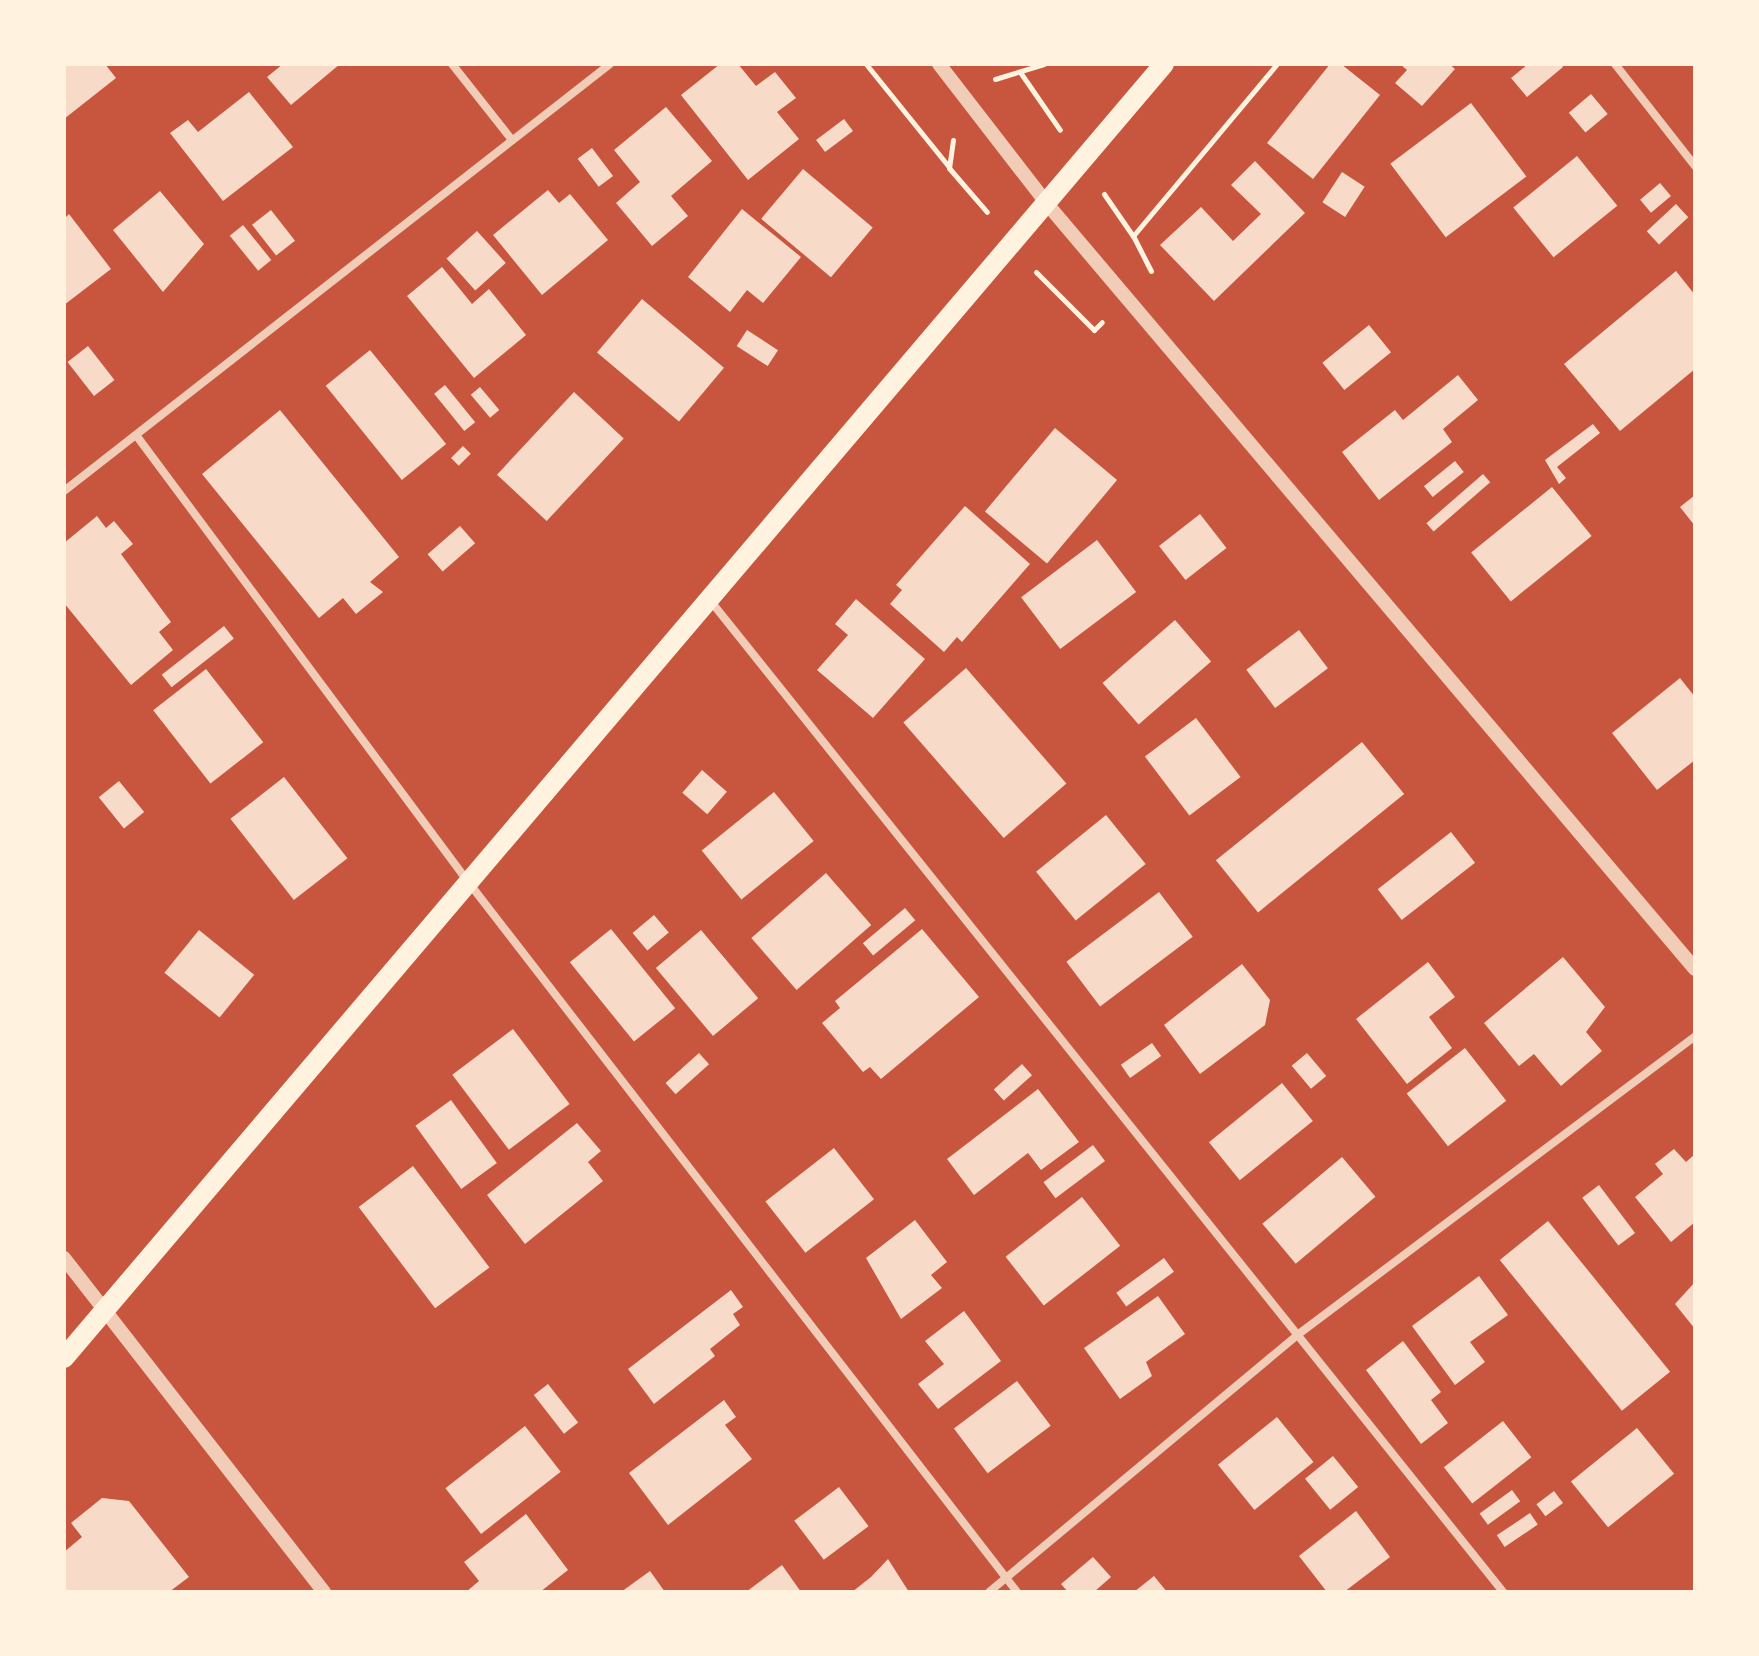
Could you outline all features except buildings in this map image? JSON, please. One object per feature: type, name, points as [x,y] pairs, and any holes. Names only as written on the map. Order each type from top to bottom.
[{"type":"main road","points":[[64,1358],[466,879],[1048,205],[1164,64]]},
{"type":"street","points":[[452,64],[512,140]]},
{"type":"street","points":[[64,491],[610,64]]},
{"type":"street","points":[[939,64],[1048,205],[1695,969]]},
{"type":"street","points":[[1615,64],[1695,166]]},
{"type":"street","points":[[136,435],[466,879],[1017,1592]]},
{"type":"street","points":[[708,598],[1503,1592]]},
{"type":"street","points":[[989,1592],[1296,1336],[1695,1036]]},
{"type":"street","points":[[64,1258],[324,1592]]},
{"type":"path","points":[[866,64],[963,184]]},
{"type":"path","points":[[989,80],[1044,64]]},
{"type":"path","points":[[1133,236],[1277,64]]},
{"type":"path","points":[[1020,72],[1033,91]]},
{"type":"path","points":[[949,168],[956,121]]},
{"type":"path","points":[[1119,216],[1153,268],[1146,276]]},
{"type":"path","points":[[1064,306],[1094,330],[1111,312]]}]
